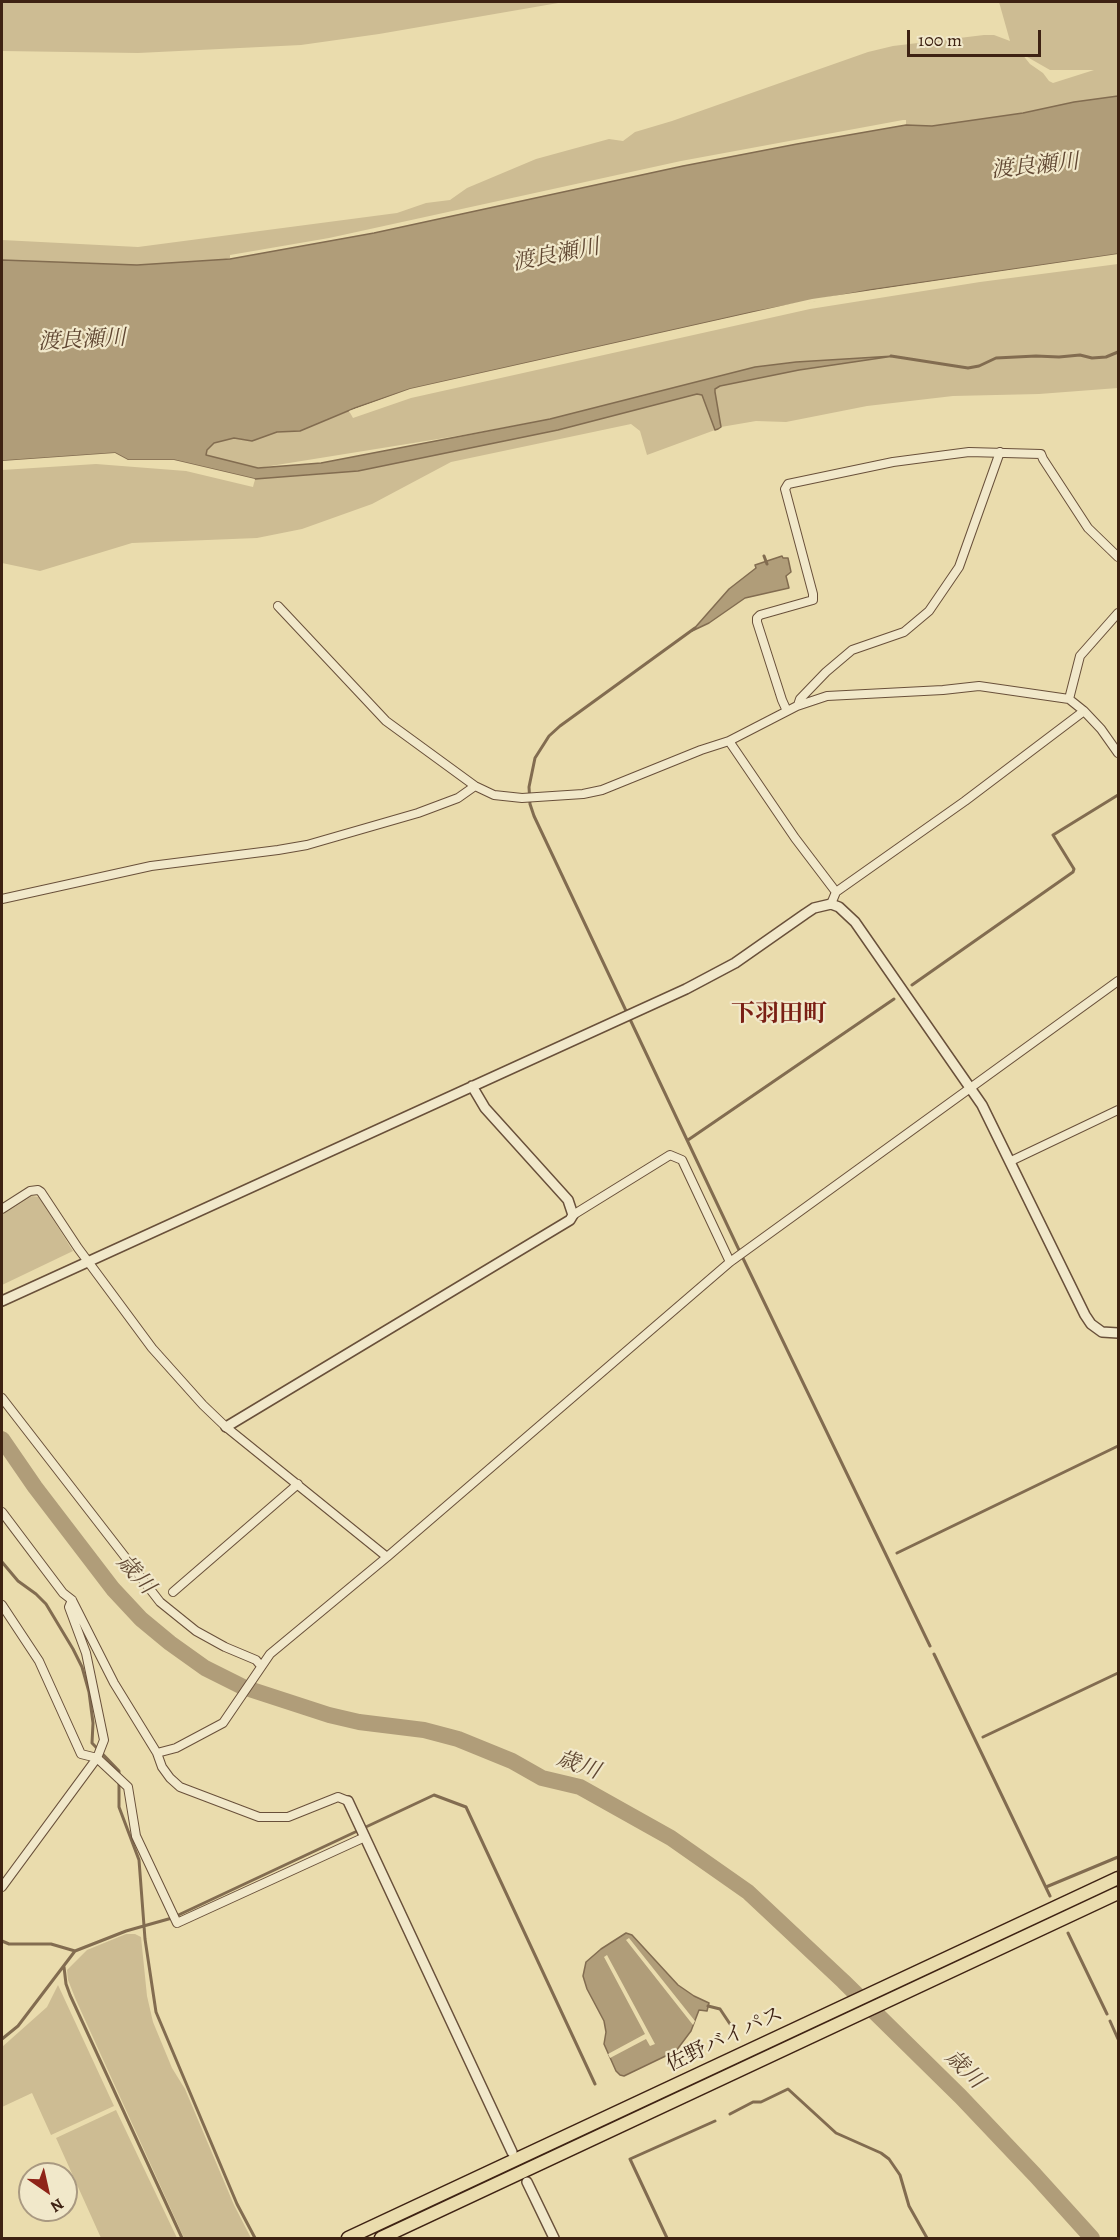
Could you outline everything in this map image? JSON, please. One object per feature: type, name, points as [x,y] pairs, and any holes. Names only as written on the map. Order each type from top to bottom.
[{"type":"highway","name":"佐野バイパス","points":[[348,2238],[1119,1878]]},
{"type":"highway","name":"佐野バイパス","points":[[381,2238],[1119,1893]]},
{"type":"street","points":[[787,711],[757,622],[760,615],[813,600],[785,486],[893,462],[969,452],[1041,454],[1088,528],[1119,557]]},
{"type":"street","points":[[798,705],[800,699],[852,650],[904,632],[929,610],[959,567],[1000,452]]},
{"type":"street","points":[[278,606],[386,720],[475,786],[494,795],[522,798],[583,794],[602,790],[729,741],[798,705],[827,696],[979,686],[1069,699],[1101,729],[1119,753]]},
{"type":"street","points":[[1069,699],[1080,656],[1119,613]]},
{"type":"street","points":[[831,904],[836,892],[965,801],[1084,711]]},
{"type":"street","points":[[729,741],[795,838],[836,892]]},
{"type":"street","points":[[2,899],[154,865],[278,850],[306,844],[418,813],[458,798],[475,786]]},
{"type":"street","points":[[2,1301],[634,1013],[730,966],[814,908],[831,904],[839,907],[855,922],[971,1087],[1011,1161],[1084,1315],[1102,1332],[1119,1333]]},
{"type":"street","points":[[157,1753],[176,1748],[223,1723],[270,1654],[734,1260],[1119,981]]},
{"type":"street","points":[[472,1086],[485,1108],[568,1200],[573,1215]]},
{"type":"street","points":[[1011,1161],[1119,1110]]},
{"type":"street","points":[[226,1427],[563,1225],[573,1215],[670,1155],[682,1160],[734,1260]]},
{"type":"street","points":[[2,1209],[30,1191],[41,1192],[152,1348],[203,1405],[226,1427],[387,1557]]},
{"type":"street","points":[[2,1398],[160,1602],[196,1631],[256,1660],[261,1666]]},
{"type":"street","points":[[173,1592],[298,1484]]},
{"type":"street","points":[[2,1512],[63,1593],[72,1600],[114,1683],[170,1778],[180,1787],[259,1817],[288,1817],[338,1797],[348,1801],[512,2152]]},
{"type":"street","points":[[2,1887],[97,1756],[104,1740],[86,1653],[69,1607],[72,1600]]},
{"type":"street","points":[[2,1605],[39,1661],[81,1754],[97,1756],[128,1787],[136,1836],[177,1923],[365,1837]]},
{"type":"street","points":[[527,2182],[554,2238]]},
{"type":"shaded area","points":[[2,2],[564,2],[301,45],[138,53],[2,51]]},
{"type":"shaded area","points":[[999,2],[1118,2],[1118,96],[932,126],[906,125],[906,120],[903,120],[681,161],[329,238],[230,255],[230,259],[137,265],[2,260],[2,240],[138,247],[397,213],[426,203],[450,200],[467,188],[536,159],[609,139],[623,141],[635,132],[868,52],[893,46],[984,35],[994,35],[1010,41]],"holes":[[[1022,54],[1050,70],[1094,70],[1053,83],[1030,64]]]},
{"type":"shaded area","points":[[1118,264],[1118,388],[1039,394],[953,396],[867,406],[786,422],[756,421],[721,427],[715,392],[715,389],[720,386],[799,370],[884,357],[796,362],[755,367],[550,419],[258,468],[206,456],[207,450],[214,443],[234,438],[252,441],[277,432],[300,431],[349,411],[353,418],[411,398],[810,309],[980,282]]},
{"type":"shaded area","points":[[697,394],[702,395],[704,399],[715,430],[647,455],[640,431],[631,424],[451,462],[372,504],[302,529],[257,538],[132,543],[40,571],[2,563],[2,470],[96,464],[186,471],[253,487],[255,479],[358,471],[558,430]]},
{"type":"shaded area","points":[[32,1196],[39,1197],[73,1251],[2,1285],[2,1215]]},
{"type":"shaded area","points":[[126,1934],[141,1937],[147,1996],[153,2022],[172,2068],[185,2089],[234,2205],[251,2238],[184,2238],[76,2000],[68,1980],[67,1970],[87,1950]]},
{"type":"shaded area","points":[[58,1985],[114,2106],[51,2135],[32,2093],[2,2107],[2,2047],[47,2007]]},
{"type":"shaded area","points":[[116,2110],[177,2238],[101,2238],[78,2187],[78,2162],[67,2162],[56,2138]]},
{"type":"water","name":"渡良瀬川","points":[[1118,96],[1118,254],[870,290],[753,312],[410,389],[355,408],[300,431],[277,432],[252,441],[234,438],[214,443],[207,450],[206,455],[258,468],[321,463],[550,419],[755,367],[894,356],[799,370],[720,386],[715,389],[715,392],[721,427],[715,430],[702,395],[697,394],[558,430],[358,471],[255,479],[174,460],[128,460],[115,453],[2,461],[2,260],[137,265],[230,259],[374,233],[683,166],[797,144],[906,125],[932,126],[1023,113],[1074,102]]},
{"type":"water","points":[[782,556],[788,558],[791,572],[786,576],[789,588],[745,598],[709,623],[692,631],[729,589],[756,568],[755,565]]},
{"type":"water","points":[[626,1933],[632,1935],[678,1985],[709,2003],[707,2011],[699,2010],[691,2031],[676,2051],[624,2076],[616,2071],[604,2044],[606,2032],[604,2021],[587,1989],[583,1976],[586,1962]]},
{"type":"pier","points":[[1118,254],[1118,258],[813,302],[411,392],[350,413],[349,411],[410,389],[812,299]]},
{"type":"pier","points":[[115,453],[128,460],[174,460],[255,479],[254,482],[174,463],[128,463],[114,456],[2,464],[2,461]]},
{"type":"pier","points":[[629,1938],[695,2021],[693,2025],[626,1940]]},
{"type":"pier","points":[[607,1955],[655,2044],[650,2046],[646,2039],[610,2058],[608,2054],[645,2034],[604,1957]]},
{"type":"waterway","points":[[891,356],[968,368],[979,366],[996,358],[1080,355],[1092,358],[1106,357],[1118,352]]},
{"type":"waterway","points":[[764,556],[767,564]]},
{"type":"waterway","points":[[695,628],[549,736],[535,758],[529,787],[530,804],[739,1250],[930,1646]]},
{"type":"waterway","points":[[912,985],[1073,872],[1074,869],[1053,835],[1118,795]]},
{"type":"waterway","points":[[688,1140],[894,999]]},
{"type":"waterway","name":"歳川","points":[[2,1439],[35,1487],[113,1589],[141,1619],[205,1668],[243,1687],[329,1715],[359,1722],[424,1730],[458,1739],[512,1761],[542,1778],[580,1787],[671,1838],[748,1892],[961,2097],[1092,2238]]},
{"type":"waterway","points":[[897,1553],[1118,1446]]},
{"type":"waterway","points":[[2,1562],[18,1581],[46,1604],[82,1667],[89,1692],[93,1723],[92,1743],[119,1771],[119,1807],[139,1860],[145,1939],[156,2012],[237,2204],[255,2238]]},
{"type":"waterway","points":[[934,1654],[1050,1896]]},
{"type":"waterway","points":[[983,1737],[1118,1673]]},
{"type":"waterway","points":[[75,1951],[126,1931],[172,1918],[434,1795],[466,1807],[595,2084]]},
{"type":"waterway","points":[[1046,1887],[1118,1857]]},
{"type":"waterway","points":[[1068,1933],[1107,2014]]},
{"type":"waterway","points":[[2,1941],[9,1944],[51,1944],[75,1951],[18,2026],[2,2039]]},
{"type":"waterway","points":[[64,1967],[70,1995],[182,2238]]},
{"type":"waterway","points":[[708,2006],[720,2009],[730,2024]]},
{"type":"waterway","points":[[1110,2021],[1118,2039]]},
{"type":"waterway","points":[[730,2114],[753,2102],[761,2102],[788,2089],[836,2133],[881,2153],[889,2159],[900,2175],[909,2206],[927,2238]]},
{"type":"waterway","points":[[667,2238],[630,2159],[715,2121]]},
{"type":"district","name":"下羽田町","points":[[779,1015]]}]
